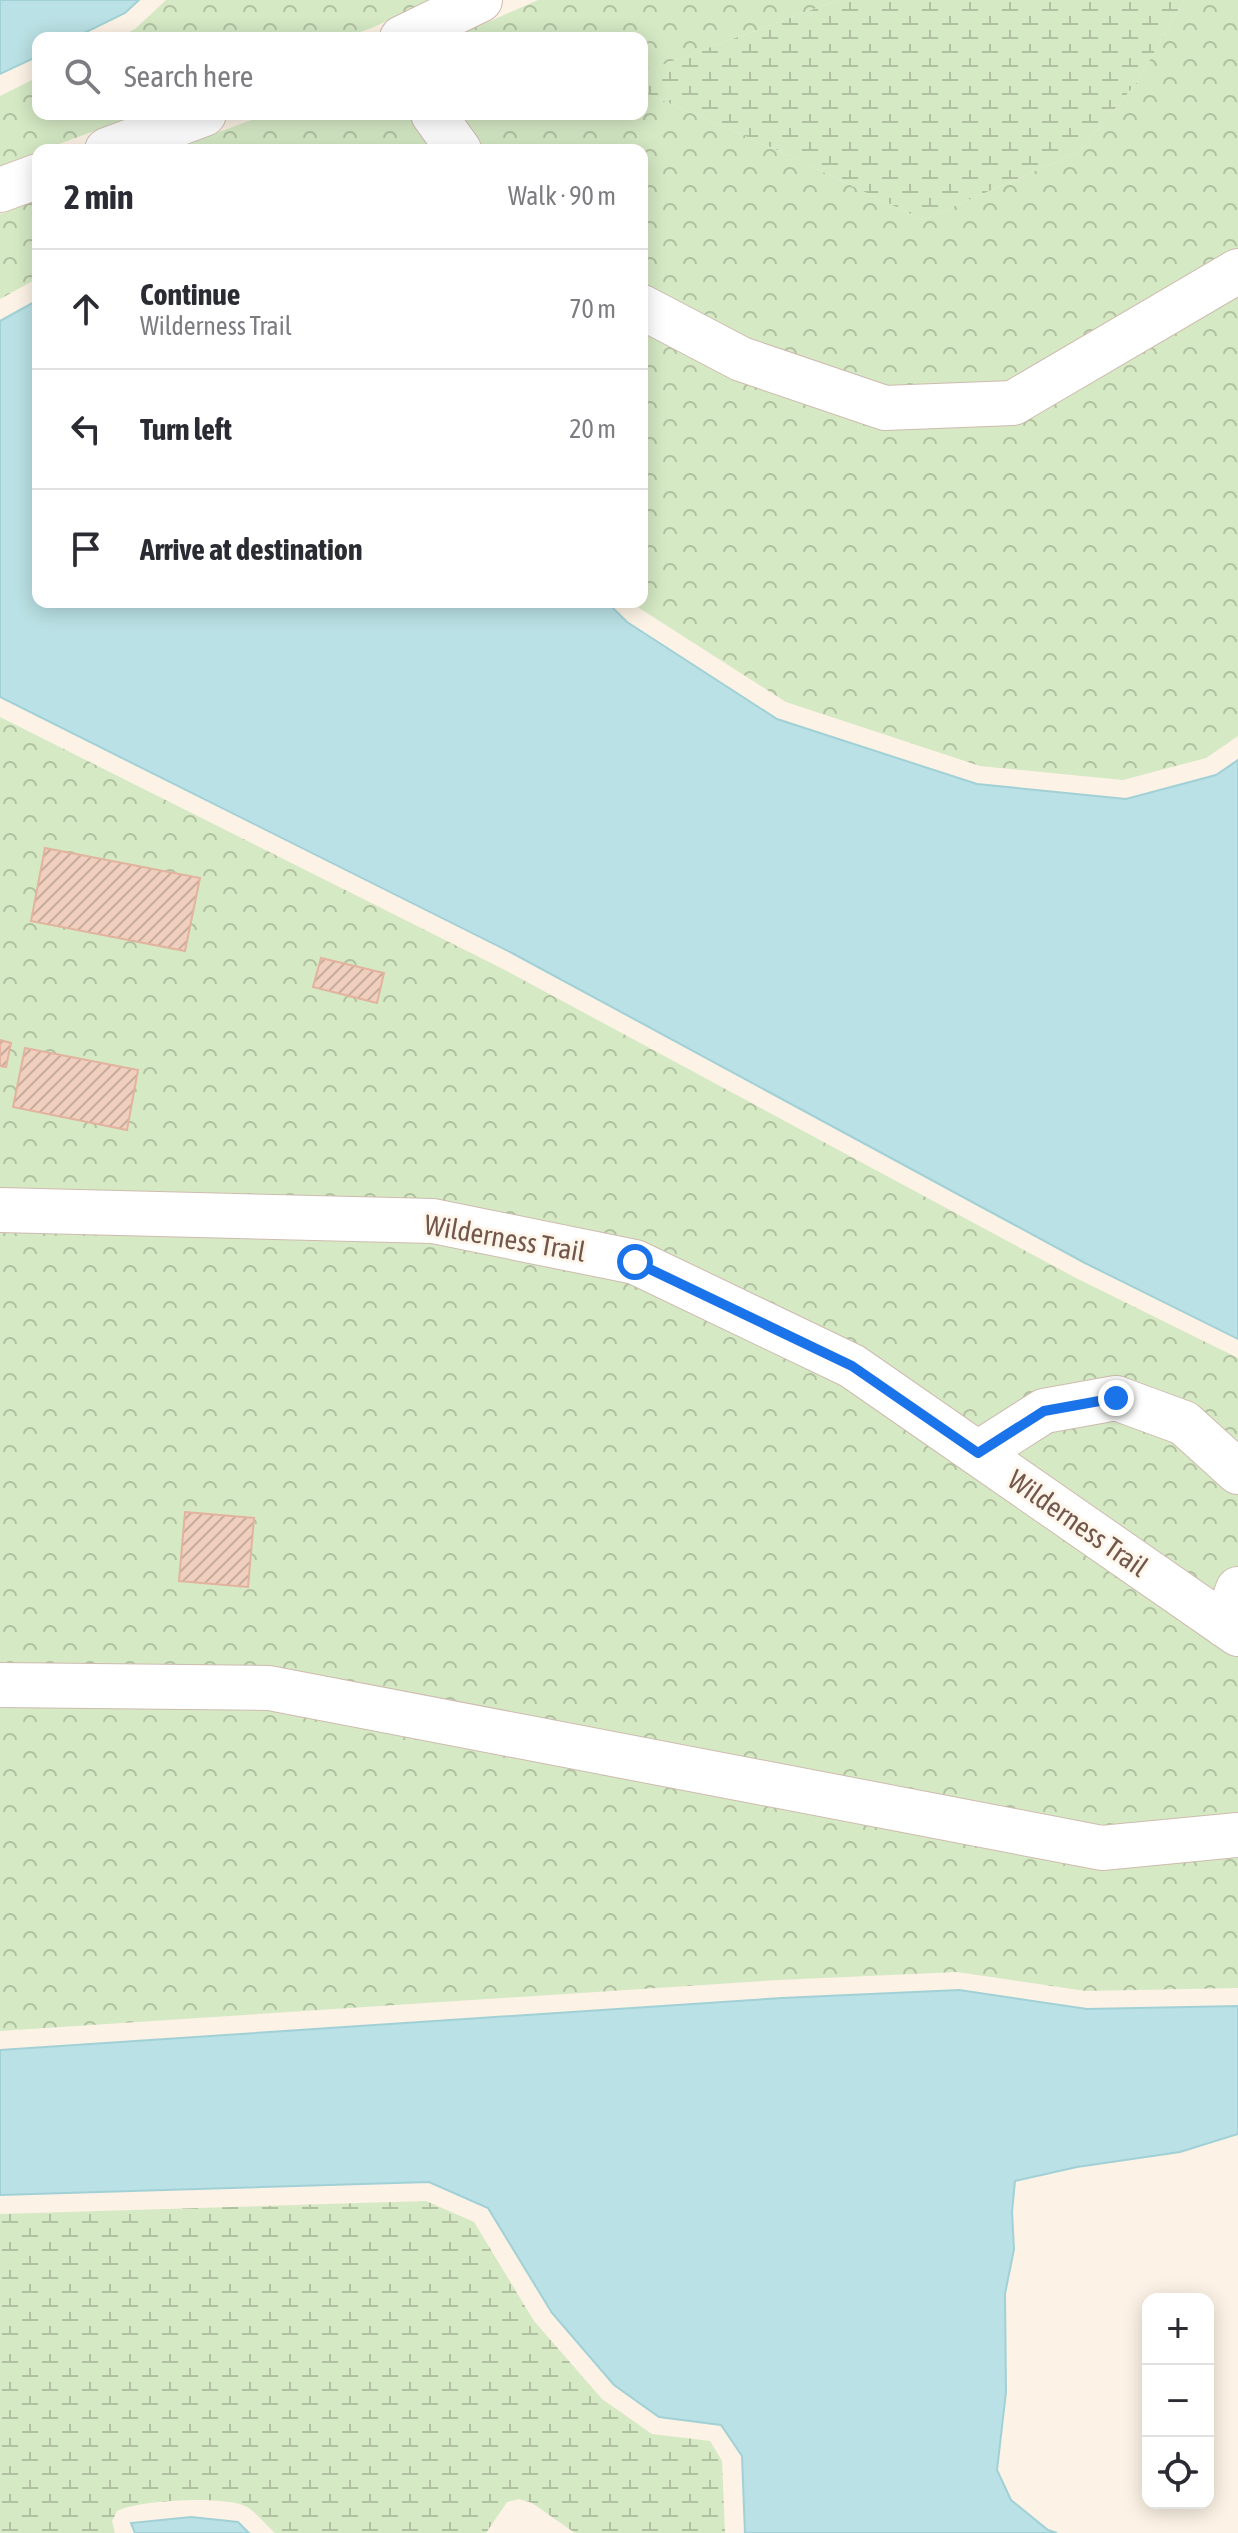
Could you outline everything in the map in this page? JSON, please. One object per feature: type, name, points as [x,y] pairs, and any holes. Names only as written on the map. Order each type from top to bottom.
[{"type":"street","points":[[414,32],[474,1]]},
{"type":"street","points":[[123,144],[188,120]]},
{"type":"street","points":[[437,120],[455,144]]},
{"type":"street","points":[[0,190],[32,178]]},
{"type":"street","points":[[648,310],[741,359],[885,408],[1013,403],[1238,271]]},
{"type":"street","name":"Wilderness Trail","points":[[0,1210],[433,1221],[635,1262],[852,1366],[978,1453],[1234,1616]]},
{"type":"street","points":[[978,1453],[1044,1411],[1116,1398],[1184,1423],[1238,1472]]},
{"type":"street","points":[[0,1685],[269,1688],[1102,1848],[1238,1835]]},
{"type":"green space","points":[[166,0],[429,0],[360,32],[129,32]]},
{"type":"green space","points":[[538,0],[838,0],[651,69],[648,78],[648,32],[466,32]]},
{"type":"green space","points":[[838,0],[1184,0],[1138,81],[1079,152],[923,220],[777,150],[648,94],[651,69]]},
{"type":"green space","points":[[1184,0],[1238,0],[1238,736],[1206,758],[1123,780],[980,766],[786,702],[639,608],[648,608],[648,144],[187,144],[251,120],[648,120],[648,94],[777,150],[923,220],[1079,152],[1138,81]]},
{"type":"green space","points":[[32,80],[32,120],[124,120],[59,144],[32,144],[32,154],[0,166],[0,96]]},
{"type":"green space","points":[[32,202],[32,281],[0,299],[0,214]]},
{"type":"green space","points":[[0,717],[503,969],[1076,1278],[1238,1358],[1238,1988],[1086,1991],[957,1972],[779,1980],[0,2031]]},
{"type":"green space","points":[[426,2201],[474,2222],[534,2321],[602,2399],[652,2434],[710,2441],[722,2461],[725,2533],[575,2533],[532,2503],[519,2499],[507,2502],[486,2533],[275,2533],[247,2507],[236,2503],[182,2500],[117,2511],[112,2521],[115,2533],[0,2533],[0,2214]]},
{"type":"water","points":[[0,0],[139,0],[125,13],[86,32],[32,32],[32,59],[0,74]]},
{"type":"water","points":[[32,303],[32,608],[613,608],[627,622],[777,719],[977,784],[1126,799],[1216,775],[1238,760],[1238,1339],[1085,1263],[512,953],[0,697],[0,321]]},
{"type":"water","points":[[959,1990],[1087,2009],[1238,2006],[1238,2134],[1180,2152],[1077,2167],[1015,2181],[1012,2212],[1014,2249],[1005,2294],[1006,2392],[997,2470],[1011,2500],[1048,2530],[1057,2533],[745,2533],[742,2456],[721,2425],[659,2417],[614,2385],[552,2313],[488,2208],[429,2182],[0,2195],[0,2050],[782,1998]]},
{"type":"water","points":[[191,2517],[238,2522],[249,2533],[135,2533],[131,2523]]},
{"type":"building","points":[[45,848],[200,878],[185,951],[31,921]]},
{"type":"building","points":[[321,958],[384,973],[377,1003],[313,987]]},
{"type":"building","points":[[0,1040],[11,1043],[6,1067],[0,1066]]},
{"type":"building","points":[[25,1048],[138,1070],[127,1130],[13,1107]]},
{"type":"building","points":[[185,1512],[254,1518],[248,1587],[179,1581]]},
{"type":"route","points":[[635,1262],[852,1366],[978,1453],[1044,1411],[1116,1398]]}]
